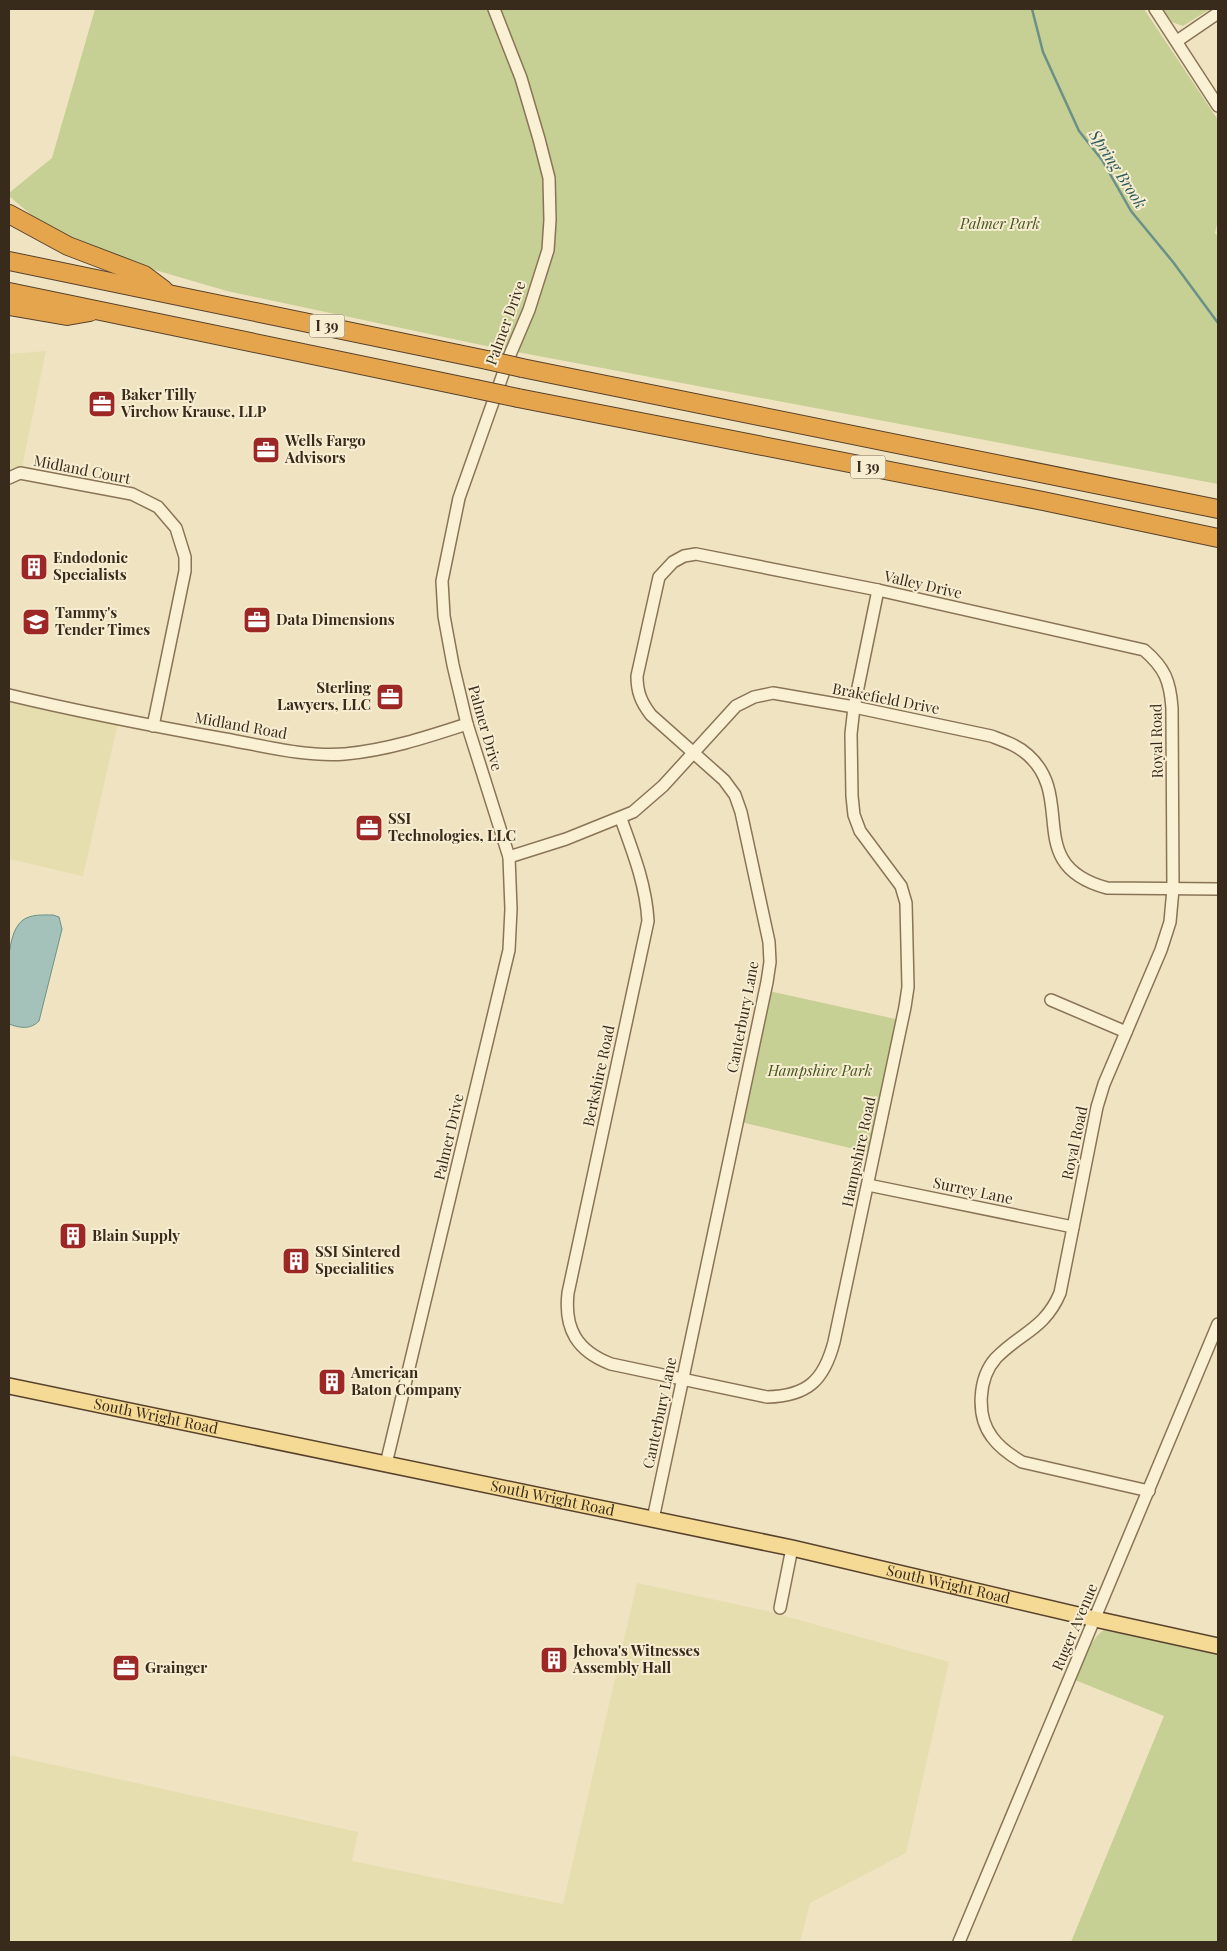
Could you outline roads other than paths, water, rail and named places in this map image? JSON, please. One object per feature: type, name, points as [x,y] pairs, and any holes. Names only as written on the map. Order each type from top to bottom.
[{"type":"highway","points":[[9,214],[68,246],[144,275],[168,293]]},
{"type":"highway","name":"I 39","points":[[9,261],[522,368],[1218,509]]},
{"type":"highway","name":"I 39","points":[[9,292],[518,398],[1043,501],[1218,538]]},
{"type":"highway","points":[[9,306],[67,316],[102,310]]},
{"type":"main road","name":"South Wright Road","points":[[9,1386],[792,1548],[1218,1646]]},
{"type":"street","name":"Palmer Drive","points":[[386,1464],[509,950],[511,909],[509,857],[467,724],[445,624],[442,581],[459,498],[509,357],[529,310],[548,250],[550,220],[549,178],[521,78],[494,9]]},
{"type":"street","points":[[1155,9],[1218,106]]},
{"type":"street","points":[[1176,42],[1218,13]]},
{"type":"street","name":"Midland Court","points":[[9,478],[20,473],[132,494],[158,507],[176,528],[185,557],[185,571],[153,726]]},
{"type":"street","name":"Valley Drive","points":[[673,562],[684,556],[696,554],[878,590],[1144,650],[1160,666]]},
{"type":"street","name":"Canterbury Lane","points":[[653,1519],[770,962],[769,942],[741,812],[735,795],[724,780],[651,715],[642,703],[637,690],[637,676],[659,577],[664,569],[673,562]]},
{"type":"street","name":"Hampshire Road","points":[[683,1379],[767,1397],[797,1393],[810,1386],[821,1375],[829,1360],[834,1342],[908,986],[906,902],[901,886],[860,831],[854,815],[852,796],[851,734],[854,707],[878,590]]},
{"type":"street","name":"Royal Road","points":[[1148,1491],[1022,1462],[1005,1451],[991,1436],[983,1417],[981,1397],[985,1376],[996,1358],[1044,1320],[1054,1307],[1060,1293],[1097,1107],[1104,1084],[1166,937],[1170,922],[1173,889],[1172,708],[1170,689],[1160,666]]},
{"type":"street","name":"Brakefield Drive","points":[[509,857],[621,818],[633,812],[663,786],[736,706],[754,697],[773,693],[854,707],[991,736],[1012,743],[1028,755],[1041,771],[1049,789],[1056,848],[1076,876],[1090,884],[1108,888],[1218,888]]},
{"type":"street","name":"Midland Road","points":[[9,695],[153,726],[296,752],[344,754],[395,747],[467,724]]},
{"type":"street","name":"Berkshire Road","points":[[621,818],[635,856],[643,886],[647,902],[648,921],[566,1307],[568,1322],[577,1341],[595,1357],[611,1364],[683,1379]]},
{"type":"street","points":[[1051,1000],[1126,1032]]},
{"type":"street","name":"Surrey Lane","points":[[868,1185],[1073,1227]]},
{"type":"street","name":"Ruger Avenue","points":[[958,1942],[1218,1324]]},
{"type":"street","points":[[780,1608],[792,1548]]},
{"type":"water","points":[[53,915],[59,917],[62,929],[39,1021],[32,1026],[25,1027],[9,1024],[9,953],[16,928],[23,920],[30,917]]},
{"type":"waterway","name":"Spring Brook","points":[[1032,9],[1043,52],[1079,131],[1102,160],[1131,211],[1173,262],[1218,323]]},
{"type":"place","name":"Baker Tilly Virchow Krause, LLP","points":[[102,404]]},
{"type":"place","name":"Wells Fargo Advisors","points":[[266,450]]},
{"type":"place","name":"Endodonic Specialists","points":[[34,567]]},
{"type":"place","name":"Data Dimensions","points":[[257,620]]},
{"type":"place","name":"Tammy's Tender Times","points":[[36,622]]},
{"type":"place","name":"Sterling Lawyers, LLC","points":[[390,697]]},
{"type":"place","name":"SSI Technologies, LLC","points":[[369,828]]},
{"type":"place","name":"Blain Supply","points":[[73,1236]]},
{"type":"place","name":"SSI Sintered Specialities","points":[[296,1261]]},
{"type":"place","name":"American Baton Company","points":[[332,1382]]},
{"type":"place","name":"Jehova's Witnesses Assembly Hall","points":[[554,1660]]},
{"type":"place","name":"Grainger","points":[[126,1668]]},
{"type":"park label","name":"Palmer Park","points":[[1000,224]]},
{"type":"park label","name":"Hampshire Park","points":[[820,1071]]}]
